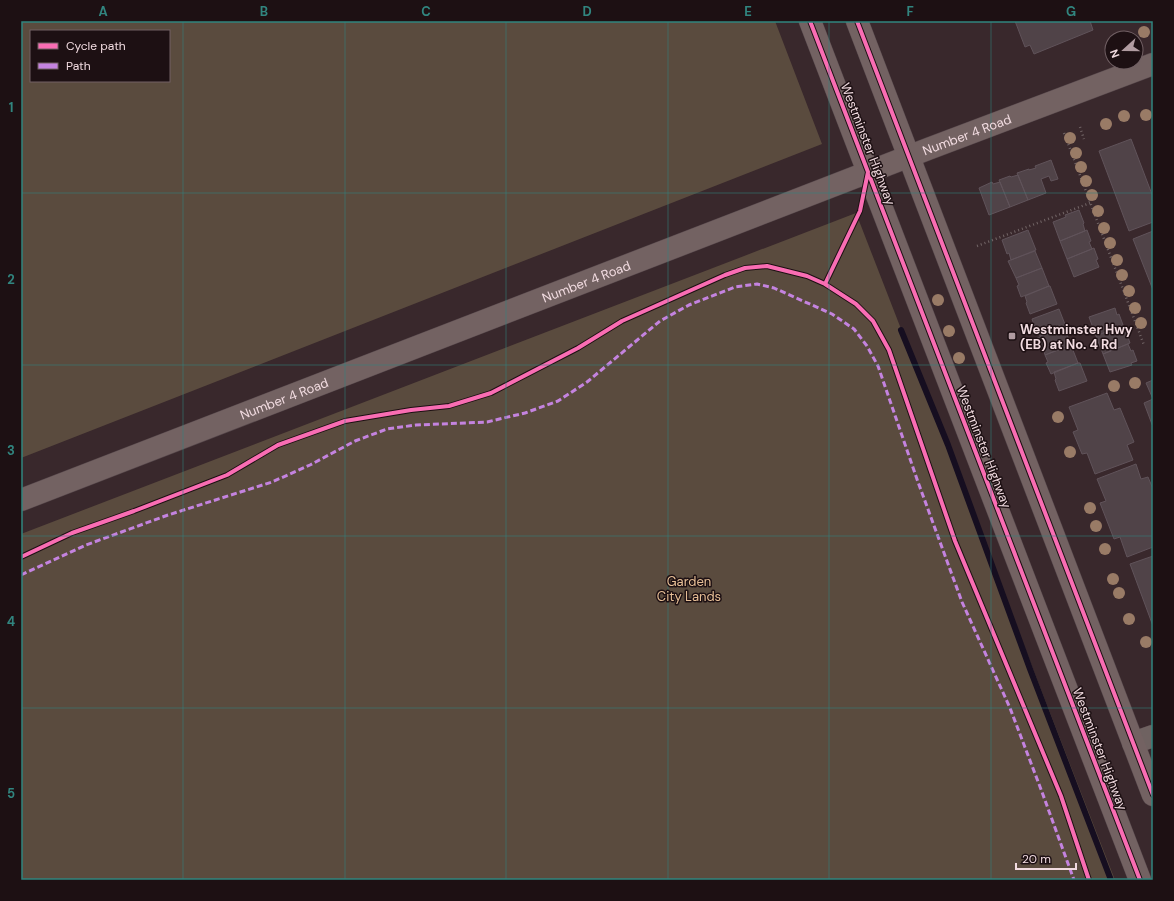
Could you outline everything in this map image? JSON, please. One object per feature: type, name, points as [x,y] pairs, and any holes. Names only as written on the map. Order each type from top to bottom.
[{"type":"main road","name":"Westminster Highway","points":[[810,21],[1140,880]]},
{"type":"main road","points":[[857,21],[909,157],[1143,740],[1153,795]]},
{"type":"main road","name":"Number 4 Road","points":[[21,500],[868,172],[1153,64]]},
{"type":"path","points":[[1080,127],[1084,139]]},
{"type":"path","points":[[1064,133],[1144,345]]},
{"type":"path","points":[[977,246],[1090,203]]},
{"type":"green space","points":[[21,21],[775,21],[822,144],[21,458]]},
{"type":"green space","name":"Garden City Lands","points":[[856,213],[1115,880],[21,880],[21,534]]},
{"type":"building","points":[[1015,21],[1090,21],[1093,30],[1034,54],[1030,45],[1025,47]]},
{"type":"building","points":[[1131,139],[1153,197],[1153,222],[1129,231],[1099,151]]},
{"type":"building","points":[[1051,160],[1058,179],[1051,181],[1049,176],[1041,179],[1046,193],[1028,200],[1017,173],[1036,168],[1035,166]]},
{"type":"building","points":[[1018,175],[1028,200],[1010,207],[999,180]]},
{"type":"building","points":[[992,182],[993,184],[1000,182],[1010,207],[989,215],[979,188]]},
{"type":"building","points":[[1079,210],[1084,223],[1085,231],[1060,241],[1053,222],[1066,217],[1065,215]]},
{"type":"building","points":[[1028,230],[1036,250],[1011,260],[1002,240]]},
{"type":"building","points":[[1087,230],[1092,249],[1067,259],[1060,241]]},
{"type":"building","points":[[1153,231],[1153,290],[1133,239]]},
{"type":"building","points":[[1094,248],[1099,267],[1074,277],[1067,259]]},
{"type":"building","points":[[1035,251],[1042,268],[1016,278],[1008,261]]},
{"type":"building","points":[[1042,268],[1049,286],[1021,297],[1016,278]]},
{"type":"building","points":[[1049,286],[1057,304],[1030,314],[1025,296]]},
{"type":"building","points":[[1115,308],[1123,325],[1096,336],[1089,317]]},
{"type":"building","points":[[1059,309],[1066,327],[1040,336],[1032,319]]},
{"type":"building","points":[[1121,326],[1124,333],[1126,332],[1130,343],[1103,354],[1096,336]]},
{"type":"building","points":[[1064,327],[1071,345],[1045,355],[1037,338]]},
{"type":"building","points":[[1128,344],[1131,351],[1133,350],[1137,361],[1131,363],[1132,365],[1110,372],[1103,354]]},
{"type":"building","points":[[1071,345],[1078,363],[1051,374],[1046,363],[1048,362],[1045,355]]},
{"type":"building","points":[[1080,363],[1087,381],[1059,391],[1054,372]]},
{"type":"building","points":[[1153,380],[1153,399],[1146,383]]},
{"type":"building","points":[[1107,393],[1114,410],[1120,408],[1134,442],[1127,445],[1133,460],[1095,474],[1087,453],[1082,454],[1073,432],[1078,430],[1069,407]]},
{"type":"building","points":[[1153,399],[1153,427],[1144,403]]},
{"type":"building","points":[[1136,464],[1141,479],[1148,477],[1153,489],[1153,547],[1127,557],[1120,537],[1114,539],[1100,503],[1106,501],[1097,479]]},
{"type":"building","points":[[1153,556],[1153,626],[1130,564]]},
{"type":"waterway","points":[[901,330],[948,445],[1030,669],[1111,880]]},
{"type":"marked path","points":[[21,575],[86,545],[168,515],[272,482],[310,465],[355,441],[387,429],[416,425],[487,422],[525,413],[558,401],[587,382],[660,321],[689,305],[735,287],[757,284],[774,288],[832,314],[854,329],[867,346],[878,366],[918,482],[962,602],[1010,708],[1074,880]]},
{"type":"cycle path","points":[[810,21],[1140,880]]},
{"type":"cycle path","points":[[857,21],[1153,795]]},
{"type":"cycle path","points":[[825,284],[860,211],[868,172]]},
{"type":"cycle path","points":[[21,557],[72,533],[227,475],[278,445],[345,421],[411,410],[449,406],[491,393],[578,348],[622,321],[725,275],[745,268],[767,266],[807,276],[825,284],[856,304],[873,321],[889,350],[955,541],[1061,796],[1089,880]]},
{"type":"place","name":"Westminster Hwy (EB) at No. 4 Rd","points":[[1012,336]]}]
